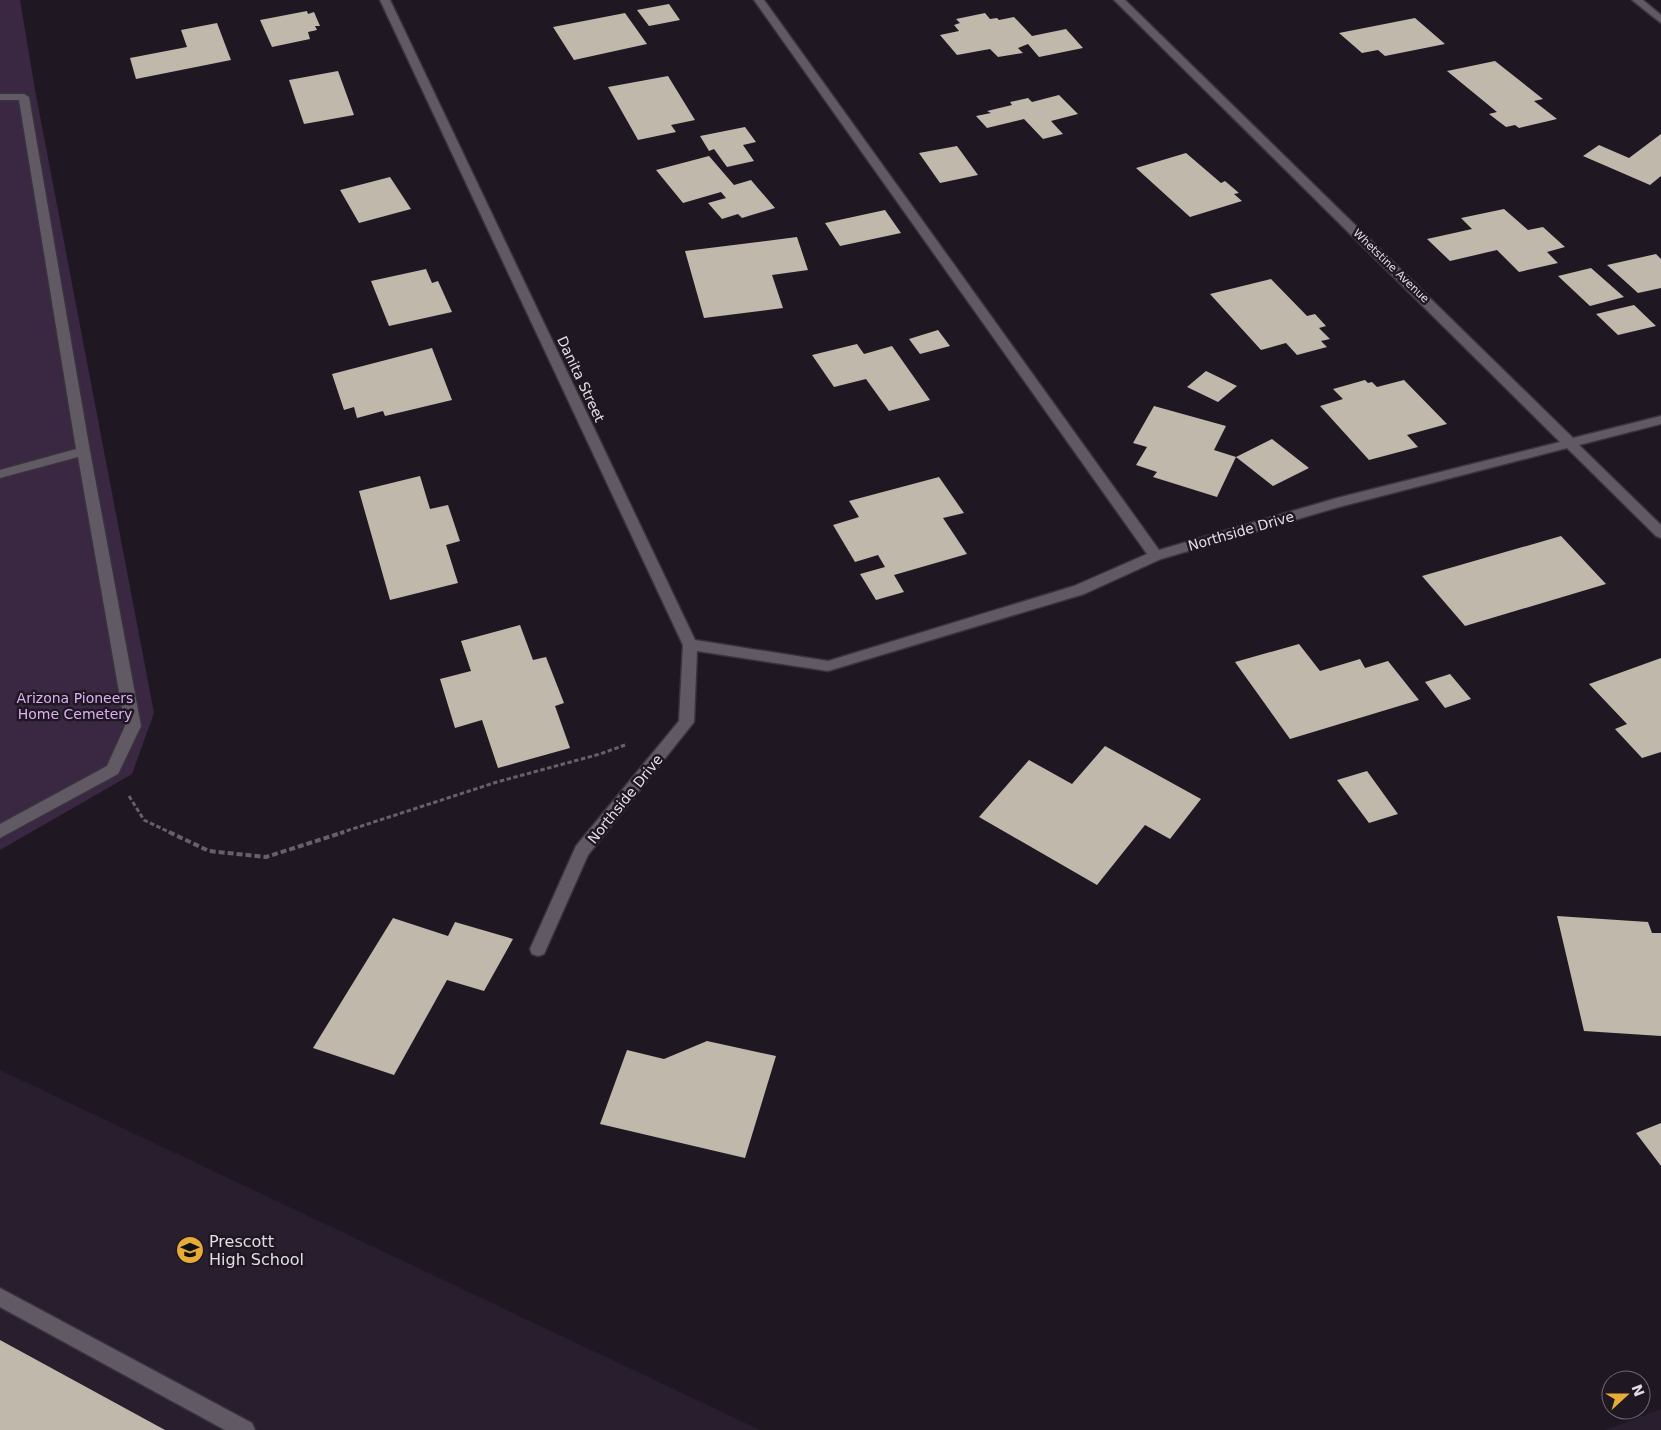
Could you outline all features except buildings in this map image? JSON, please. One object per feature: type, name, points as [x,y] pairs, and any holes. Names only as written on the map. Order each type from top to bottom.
[{"type":"street","name":"Danita Street","points":[[385,0],[690,645]]},
{"type":"street","points":[[759,0],[1156,556]]},
{"type":"street","name":"Whetstine Avenue","points":[[1119,0],[1571,443],[1661,534]]},
{"type":"street","points":[[1637,0],[1661,20]]},
{"type":"street","points":[[0,97],[24,97],[83,450],[133,726],[113,770],[0,832]]},
{"type":"street","name":"Northside Drive","points":[[538,949],[582,852],[686,722],[690,645],[828,666],[1079,590],[1156,556],[1337,503],[1661,420]]},
{"type":"street","points":[[0,474],[83,450]]},
{"type":"street","points":[[0,1296],[245,1430]]},
{"type":"path","points":[[113,770],[144,820],[209,851],[266,857],[497,782],[600,754],[626,744]]},
{"type":"shaded area","name":"Prescott High School","points":[[0,1070],[760,1430],[0,1430]]},
{"type":"shaded area","points":[[1661,1409],[1661,1430],[1605,1430],[1632,1420],[1651,1420],[1651,1413]]},
{"type":"green space","name":"Arizona Pioneers Home Cemetery","points":[[0,0],[20,0],[35,90],[154,713],[132,774],[0,850]]},
{"type":"place","name":"Prescott High School","points":[[190,1250]]}]
